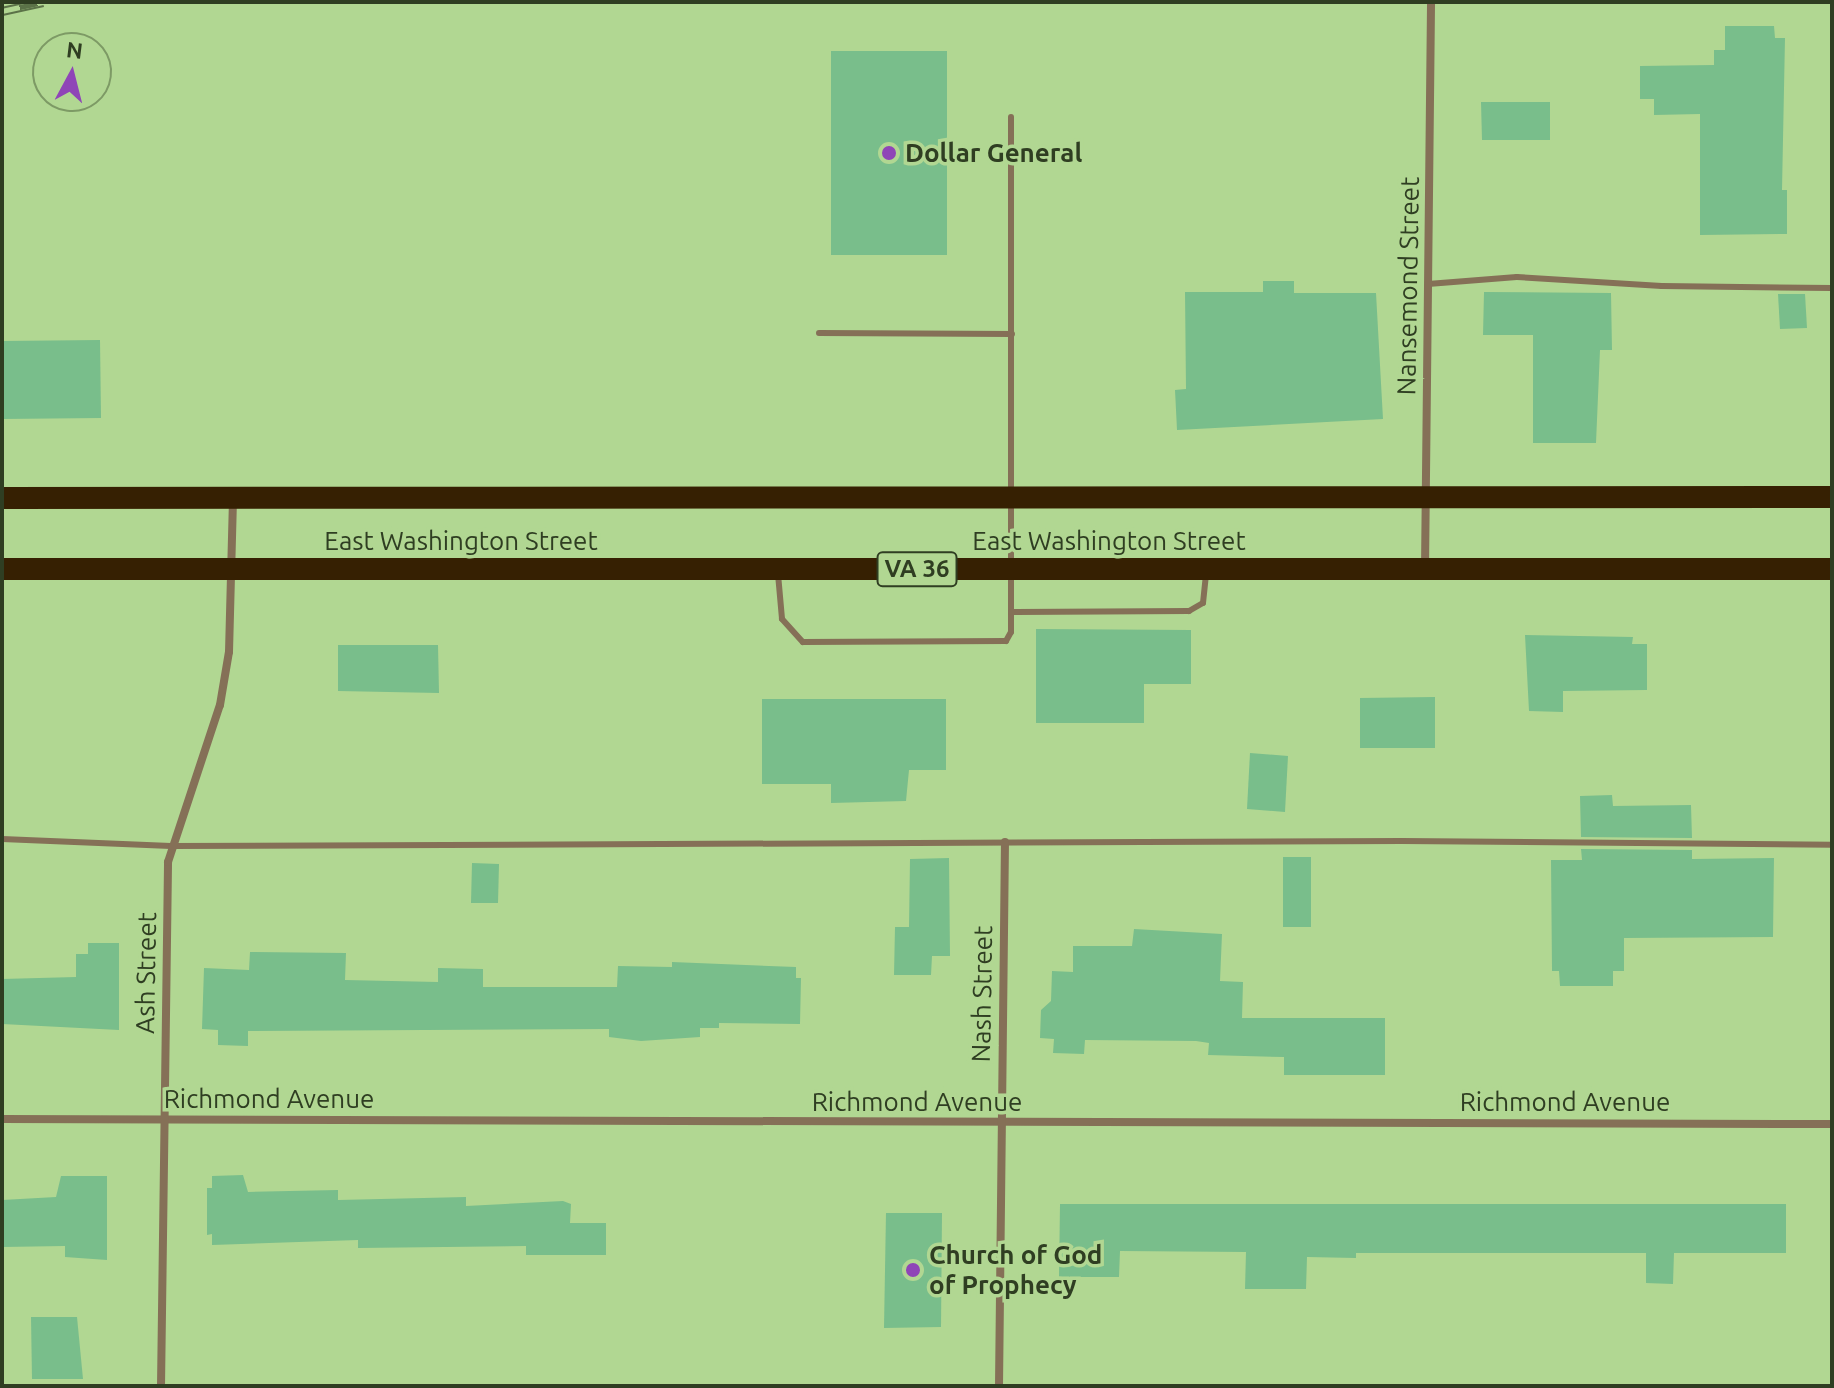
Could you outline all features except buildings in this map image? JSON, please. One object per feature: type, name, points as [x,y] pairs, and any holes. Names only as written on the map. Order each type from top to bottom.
[{"type":"highway","name":"East Washington Street","points":[[2,498],[1832,497]]},
{"type":"highway","name":"East Washington Street","points":[[2,569],[1832,569]]},
{"type":"street","name":"Nansemond Street","points":[[1425,570],[1431,2]]},
{"type":"street","name":"Ash Street","points":[[161,1386],[171,846],[220,705],[232,626],[233,499]]},
{"type":"street","name":"Nash Street","points":[[999,1386],[999,1123],[1005,842]]},
{"type":"street","name":"Richmond Avenue","points":[[2,1119],[1832,1124]]},
{"type":"lane","points":[[778,568],[782,619],[803,642],[1006,641],[1011,612],[1011,117]]},
{"type":"lane","points":[[1428,284],[1517,277],[1662,286],[1832,288]]},
{"type":"lane","points":[[819,333],[1012,334]]},
{"type":"lane","points":[[1011,612],[1189,611],[1203,603],[1206,569]]},
{"type":"lane","points":[[2,839],[171,846],[1005,842],[1832,845]]},
{"type":"railway","points":[[2,11],[43,2]]},
{"type":"place","name":"Dollar General","points":[[889,153]]},
{"type":"place","name":"Church of God of Prophecy","points":[[913,1270]]}]
